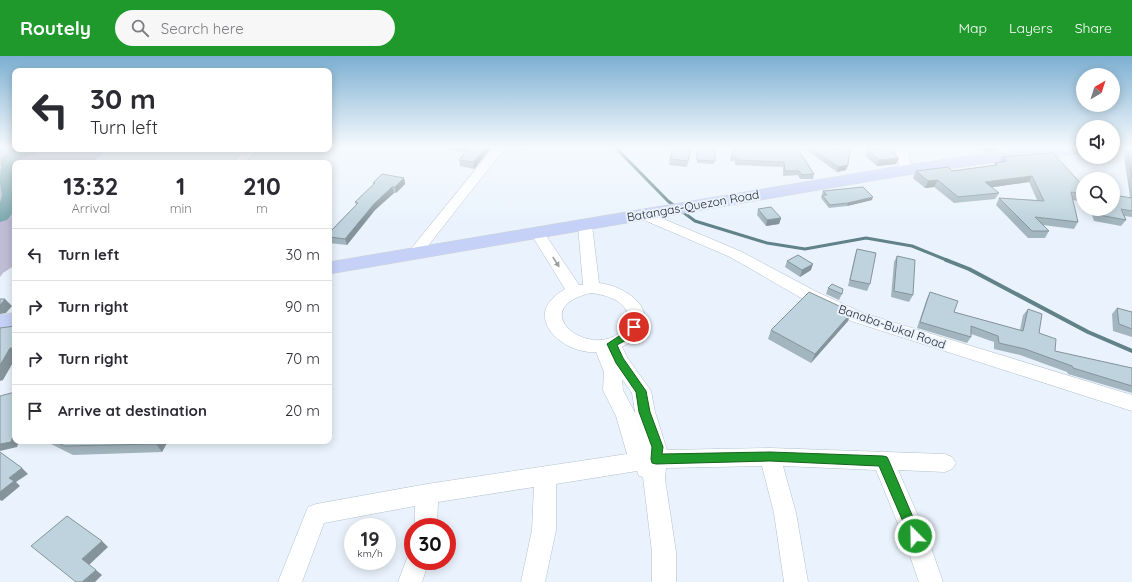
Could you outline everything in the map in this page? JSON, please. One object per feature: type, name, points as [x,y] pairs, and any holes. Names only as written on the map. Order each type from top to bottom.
[{"type":"main road","name":"Batangas-Quezon Road","points":[[332,267],[538,234],[642,214],[891,173]]},
{"type":"main road","points":[[0,323],[12,321]]},
{"type":"street","points":[[415,253],[479,173]]},
{"type":"street","name":"Banaba-Bukal Road","points":[[642,214],[735,254],[809,295],[857,317],[1132,403]]},
{"type":"street","points":[[585,225],[591,288]]},
{"type":"street","points":[[538,234],[574,291]]},
{"type":"street","points":[[591,288],[603,289],[623,296],[635,311],[637,319],[632,331],[620,341],[607,345],[580,344],[568,339],[559,331],[554,322],[553,313],[556,304],[564,296],[574,291],[591,288]]},
{"type":"street","points":[[607,345],[613,372],[613,390],[615,396],[635,414]]},
{"type":"street","points":[[607,345],[641,391],[635,414],[634,444],[651,467],[664,552],[664,582]]},
{"type":"street","points":[[770,457],[785,513],[796,582]]},
{"type":"street","points":[[290,582],[316,514],[427,494],[545,476],[770,457],[945,463]]},
{"type":"street","points":[[883,461],[915,536],[931,582]]},
{"type":"street","points":[[533,582],[544,530],[545,476]]},
{"type":"street","points":[[426,518],[427,494]]},
{"type":"street","points":[[410,582],[414,570]]},
{"type":"shaded area","points":[[0,173],[12,173],[12,267],[0,277]]},
{"type":"building","points":[[800,173],[813,173],[814,174],[802,175]]},
{"type":"building","points":[[918,173],[1071,173],[1076,178],[1076,193],[1071,192],[1078,222],[1035,217],[1049,231],[1032,231],[999,198],[1044,201],[1032,176],[985,182],[999,193],[958,197],[938,180],[928,181]]},
{"type":"building","points":[[382,174],[404,178],[374,204],[345,239],[332,237],[332,230],[358,203],[355,202],[375,183],[373,183]]},
{"type":"building","points":[[863,187],[873,197],[848,203],[830,205],[822,195],[827,195],[823,191]]},
{"type":"building","points":[[1120,196],[1132,198],[1132,211],[1121,209],[1126,220],[1104,216],[1120,216]]},
{"type":"building","points":[[771,207],[781,218],[767,220],[758,209]]},
{"type":"building","points":[[857,249],[876,253],[870,284],[850,280]]},
{"type":"building","points":[[798,255],[813,264],[802,270],[787,261]]},
{"type":"building","points":[[897,256],[915,260],[913,295],[894,291]]},
{"type":"building","points":[[832,284],[843,289],[842,294],[828,288]]},
{"type":"building","points":[[809,292],[852,312],[815,354],[771,330]]},
{"type":"building","points":[[930,292],[958,301],[954,312],[1023,331],[1028,309],[1042,314],[1039,333],[1056,339],[1055,351],[1132,368],[1132,386],[1073,368],[1072,366],[1025,349],[999,343],[998,336],[971,326],[971,337],[920,322]]},
{"type":"building","points":[[0,299],[5,299],[0,305]]},
{"type":"building","points":[[1117,308],[1132,312],[1132,329],[1119,324]]},
{"type":"building","points":[[12,326],[12,348],[10,348],[0,365],[0,328]]},
{"type":"building","points":[[12,393],[12,439],[11,442],[0,444],[0,396]]},
{"type":"building","points":[[61,444],[156,444],[65,446]]},
{"type":"building","points":[[0,452],[22,468],[9,478],[14,481],[0,492]]},
{"type":"building","points":[[67,516],[102,541],[82,559],[96,570],[82,582],[76,582],[31,546]]},
{"type":"waterway","points":[[5,173],[12,195]]},
{"type":"waterway","points":[[640,173],[668,201],[695,221],[767,243],[805,249],[866,238],[912,246],[949,261]]},
{"type":"waterway","points":[[0,216],[9,204],[12,195]]},
{"type":"waterway","points":[[946,260],[969,269],[1088,332],[1132,351]]},
{"type":"route","points":[[634,327],[629,335],[612,344],[619,360],[636,383],[643,396],[644,412],[657,447],[656,459],[770,457],[883,461],[915,536]]}]
